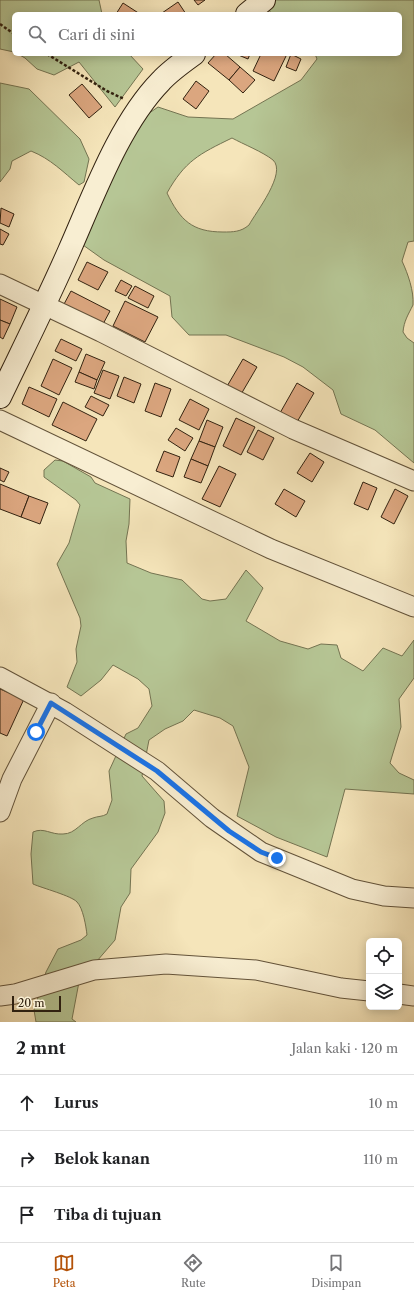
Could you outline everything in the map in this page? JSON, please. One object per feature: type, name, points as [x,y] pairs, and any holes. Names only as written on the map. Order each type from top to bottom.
[{"type":"main road","points":[[249,12],[264,0]]},
{"type":"main road","points":[[0,398],[109,162],[140,106],[161,80],[191,56]]},
{"type":"street","points":[[0,284],[293,429],[414,481]]},
{"type":"street","points":[[0,420],[271,549],[414,607]]},
{"type":"street","points":[[0,677],[51,703],[157,771],[212,818],[261,852],[352,889],[384,896],[414,898]]},
{"type":"street","points":[[1,806],[12,779],[51,703]]},
{"type":"street","points":[[0,996],[15,994],[94,970],[166,964],[256,970],[341,988],[366,990]]},
{"type":"street","points":[[402,994],[414,996]]},
{"type":"path","points":[[0,24],[12,33]]},
{"type":"path","points":[[50,56],[107,91],[140,106]]},
{"type":"green space","points":[[0,0],[99,0],[102,12],[12,12],[12,52],[0,49]]},
{"type":"green space","points":[[256,0],[414,0],[414,241],[408,242],[402,261],[413,294],[413,305],[405,321],[403,332],[407,338],[414,343],[414,463],[375,430],[341,414],[333,390],[303,367],[284,357],[226,335],[189,335],[172,317],[170,296],[104,260],[83,245],[130,139],[142,118],[158,107],[188,117],[233,119],[301,80],[317,59],[316,56],[402,56],[402,12],[270,12],[263,3]],"holes":[[[232,138],[259,151],[273,160],[276,166],[276,174],[269,192],[249,225],[234,232],[203,230],[188,223],[182,217],[167,193],[180,173],[187,166],[210,149]]]},
{"type":"green space","points":[[22,56],[131,56],[143,69],[115,107],[79,62],[54,75],[37,69]]},
{"type":"green space","points":[[0,83],[29,89],[80,139],[89,159],[84,182],[79,185],[51,162],[31,151],[12,161],[10,169],[0,182]]},
{"type":"green space","points":[[55,460],[63,461],[91,477],[95,483],[130,499],[129,524],[126,541],[127,563],[151,573],[182,580],[202,599],[210,601],[226,599],[246,570],[263,588],[246,621],[280,641],[308,649],[321,644],[337,645],[341,658],[363,671],[383,648],[402,656],[414,640],[414,678],[399,699],[401,727],[390,763],[399,773],[414,780],[414,794],[345,789],[327,857],[276,837],[237,816],[249,767],[233,726],[220,718],[194,710],[183,721],[165,729],[149,740],[142,776],[164,801],[165,813],[158,832],[131,869],[130,893],[121,907],[115,940],[79,982],[72,1019],[76,1022],[36,1022],[34,1010],[46,972],[58,949],[81,940],[87,935],[83,913],[77,902],[33,884],[31,854],[33,832],[41,830],[59,834],[68,833],[95,817],[107,814],[112,800],[109,771],[126,734],[138,728],[152,706],[149,689],[138,679],[113,665],[101,680],[81,696],[67,687],[77,662],[76,649],[81,626],[80,618],[57,564],[69,543],[80,505],[76,500],[44,477],[44,470]]},
{"type":"building","points":[[194,0],[205,0],[198,5]]},
{"type":"building","points":[[178,2],[185,12],[163,12]]},
{"type":"building","points":[[123,3],[137,12],[117,12]]},
{"type":"building","points":[[214,56],[227,56],[240,67],[229,80],[208,63]]},
{"type":"building","points":[[241,56],[249,56],[248,59]]},
{"type":"building","points":[[260,56],[286,56],[274,81],[253,71]]},
{"type":"building","points":[[290,56],[295,56],[301,59],[296,71],[286,67]]},
{"type":"building","points":[[240,67],[255,80],[243,93],[229,80]]},
{"type":"building","points":[[196,81],[209,91],[196,109],[183,99]]},
{"type":"building","points":[[82,84],[102,107],[89,118],[69,95]]},
{"type":"building","points":[[1,208],[14,214],[9,227],[0,223]]},
{"type":"building","points":[[0,229],[9,234],[3,245],[0,244]]},
{"type":"building","points":[[87,262],[108,272],[98,290],[78,280]]},
{"type":"building","points":[[121,280],[132,286],[126,296],[115,291]]},
{"type":"building","points":[[135,286],[154,296],[148,308],[128,298]]},
{"type":"building","points":[[71,291],[110,311],[102,326],[63,306]]},
{"type":"building","points":[[0,299],[17,307],[10,324],[0,320]]},
{"type":"building","points":[[125,301],[158,317],[145,342],[113,326]]},
{"type":"building","points":[[0,320],[10,324],[3,339],[0,337]]},
{"type":"building","points":[[61,339],[82,349],[76,361],[55,351]]},
{"type":"building","points":[[86,354],[105,362],[97,380],[79,372]]},
{"type":"building","points":[[53,359],[72,368],[59,395],[41,386]]},
{"type":"building","points":[[243,359],[257,367],[240,396],[226,388]]},
{"type":"building","points":[[103,370],[119,376],[110,399],[94,393]]},
{"type":"building","points":[[79,372],[97,380],[94,389],[75,382]]},
{"type":"building","points":[[124,377],[141,384],[134,403],[117,396]]},
{"type":"building","points":[[155,383],[171,389],[161,417],[145,411]]},
{"type":"building","points":[[297,383],[314,393],[297,422],[280,413]]},
{"type":"building","points":[[29,387],[57,399],[49,417],[22,404]]},
{"type":"building","points":[[91,396],[109,405],[103,416],[85,407]]},
{"type":"building","points":[[190,399],[209,409],[199,430],[179,420]]},
{"type":"building","points":[[63,402],[97,419],[86,441],[52,425]]},
{"type":"building","points":[[236,418],[255,427],[241,455],[223,446]]},
{"type":"building","points":[[207,420],[223,427],[215,447],[199,441]]},
{"type":"building","points":[[176,428],[193,438],[185,451],[168,440]]},
{"type":"building","points":[[258,430],[274,438],[263,460],[247,452]]},
{"type":"building","points":[[199,441],[215,447],[208,466],[191,459]]},
{"type":"building","points":[[164,451],[180,457],[173,477],[156,471]]},
{"type":"building","points":[[310,453],[324,462],[312,482],[297,473]]},
{"type":"building","points":[[191,459],[208,466],[201,483],[184,477]]},
{"type":"building","points":[[219,466],[236,474],[220,507],[202,499]]},
{"type":"building","points":[[0,468],[9,472],[4,482],[0,480]]},
{"type":"building","points":[[363,482],[377,488],[368,510],[354,504]]},
{"type":"building","points":[[0,484],[29,496],[21,517],[0,509]]},
{"type":"building","points":[[284,489],[305,501],[296,517],[275,504]]},
{"type":"building","points":[[395,489],[408,496],[394,524],[381,517]]},
{"type":"building","points":[[29,496],[48,503],[40,524],[21,517]]},
{"type":"building","points":[[0,689],[24,699],[7,736],[0,733]]},
{"type":"route","points":[[36,732],[51,703],[157,771],[229,831],[261,852],[277,858]]}]
